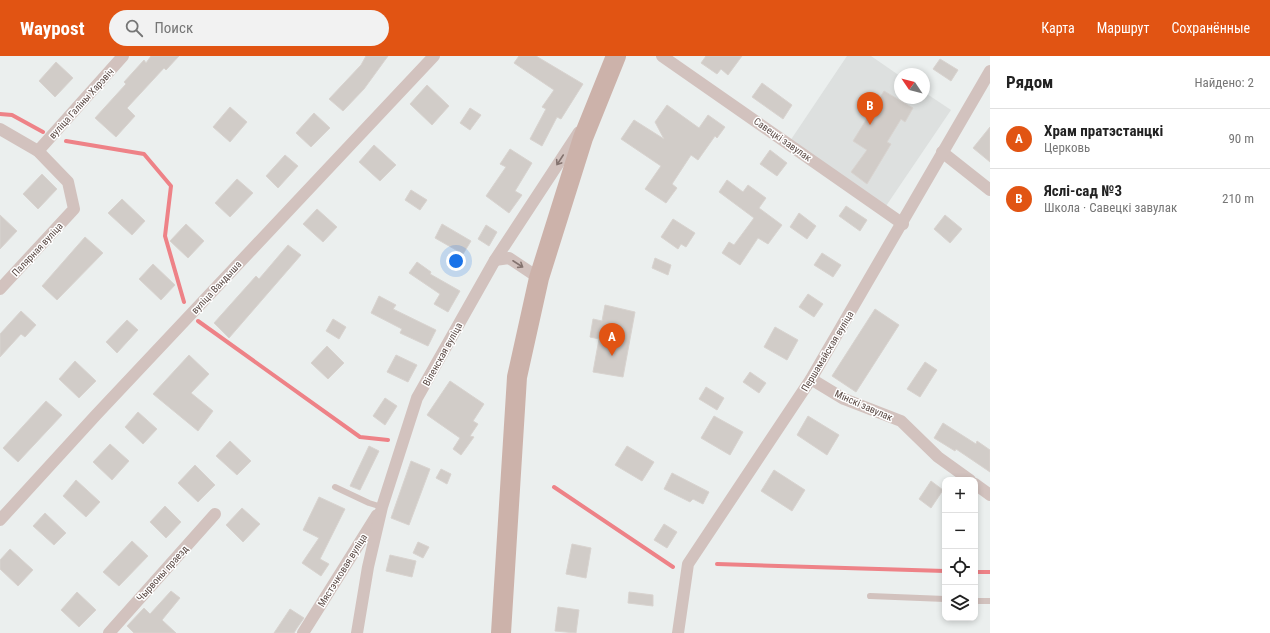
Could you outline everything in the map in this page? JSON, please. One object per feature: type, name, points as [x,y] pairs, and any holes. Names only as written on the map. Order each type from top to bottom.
[{"type":"main road","name":"Віленская вуліца","points":[[501,633],[517,377],[539,278],[583,138],[616,56]]},
{"type":"street","name":"вуліца Галіны Харэвіч","points":[[38,151],[124,56]]},
{"type":"street","name":"вуліца Вандыша","points":[[0,520],[107,403],[434,56]]},
{"type":"street","name":"Савецкі завулак","points":[[662,56],[903,224]]},
{"type":"street","name":"Першамайская вуліца","points":[[678,633],[688,564],[811,379],[903,224],[942,152],[990,71]]},
{"type":"street","name":"Віленская вуліца","points":[[357,633],[368,567],[382,507],[417,398],[495,260],[597,104]]},
{"type":"street","points":[[0,129],[38,151]]},
{"type":"street","name":"Палярная вуліца","points":[[0,289],[74,209],[68,182],[38,151]]},
{"type":"street","points":[[942,152],[990,190]]},
{"type":"street","points":[[495,260],[509,258],[539,278]]},
{"type":"street","name":"Мінскі завулак","points":[[811,379],[844,399],[901,421],[938,458],[966,477]]},
{"type":"street","points":[[978,486],[990,495]]},
{"type":"street","name":"Мястэчковая вуліца","points":[[303,633],[382,507]]},
{"type":"street","name":"Чырвоны праезд","points":[[109,633],[215,514]]},
{"type":"street","points":[[348,559],[359,560],[368,567]]},
{"type":"lane","points":[[335,487],[368,503],[382,507]]},
{"type":"lane","points":[[870,596],[942,599]]},
{"type":"lane","points":[[978,601],[990,601]]},
{"type":"shaded area","points":[[847,56],[871,56],[894,72],[894,104],[930,104],[930,96],[951,110],[886,206],[790,141]]},
{"type":"building","points":[[151,56],[179,56],[166,70],[164,68],[127,108],[135,116],[116,137],[95,118],[126,84],[124,82],[144,60],[146,63]]},
{"type":"building","points":[[366,56],[388,56],[364,89],[343,111],[329,99],[361,65]]},
{"type":"building","points":[[519,56],[536,56],[583,84],[561,119],[557,117],[542,146],[530,139],[546,109],[542,107],[554,90],[514,63]]},
{"type":"building","points":[[706,56],[742,56],[728,75],[721,69],[717,74],[701,63]]},
{"type":"building","points":[[940,59],[958,70],[951,81],[933,69]]},
{"type":"building","points":[[56,62],[73,78],[55,97],[39,81]]},
{"type":"building","points":[[762,83],[792,105],[783,119],[752,97]]},
{"type":"building","points":[[427,85],[449,106],[432,125],[410,104]]},
{"type":"building","points":[[884,91],[894,97],[894,104],[906,104],[913,108],[905,122],[901,119],[887,142],[891,144],[867,184],[851,172],[867,150],[853,141]]},
{"type":"building","points":[[667,105],[699,128],[708,115],[725,127],[717,138],[715,136],[698,160],[691,155],[672,184],[677,188],[666,203],[645,189],[661,166],[621,139],[634,120],[664,139],[655,122]]},
{"type":"building","points":[[230,107],[247,122],[230,142],[213,127]]},
{"type":"building","points":[[470,108],[481,115],[470,130],[460,123]]},
{"type":"building","points":[[314,113],[330,128],[311,147],[296,133]]},
{"type":"building","points":[[990,127],[990,162],[973,148]]},
{"type":"building","points":[[374,145],[396,165],[380,181],[359,162]]},
{"type":"building","points":[[510,149],[532,163],[515,191],[522,195],[509,213],[486,196],[506,167],[500,164]]},
{"type":"building","points":[[770,150],[787,163],[777,176],[760,164]]},
{"type":"building","points":[[285,155],[298,166],[278,188],[266,176]]},
{"type":"building","points":[[42,174],[57,189],[38,209],[23,194]]},
{"type":"building","points":[[237,179],[253,193],[230,217],[215,203]]},
{"type":"building","points":[[727,180],[743,192],[748,185],[766,198],[759,208],[782,225],[768,244],[758,238],[740,265],[722,253],[729,242],[734,245],[754,218],[719,192]]},
{"type":"building","points":[[411,190],[427,200],[420,210],[405,200]]},
{"type":"building","points":[[122,199],[145,221],[132,235],[108,213]]},
{"type":"building","points":[[846,206],[867,220],[860,231],[839,216]]},
{"type":"building","points":[[317,209],[337,227],[323,242],[303,224]]},
{"type":"building","points":[[799,213],[816,226],[807,239],[790,227]]},
{"type":"building","points":[[0,215],[17,231],[0,249]]},
{"type":"building","points":[[945,215],[962,229],[950,243],[934,229]]},
{"type":"building","points":[[673,219],[695,233],[686,247],[681,244],[678,249],[661,237]]},
{"type":"building","points":[[186,224],[204,241],[188,258],[170,241]]},
{"type":"building","points":[[442,224],[471,241],[463,254],[435,238]]},
{"type":"building","points":[[486,225],[497,232],[489,246],[478,239]]},
{"type":"building","points":[[85,237],[103,253],[57,300],[42,286]]},
{"type":"building","points":[[288,245],[301,255],[229,338],[214,323],[256,276],[259,279]]},
{"type":"building","points":[[822,253],[841,265],[833,277],[814,265]]},
{"type":"building","points":[[655,258],[671,265],[668,275],[652,268]]},
{"type":"building","points":[[417,262],[431,272],[430,274],[460,291],[448,312],[434,304],[440,294],[409,273]]},
{"type":"building","points":[[153,264],[175,285],[161,300],[139,279]]},
{"type":"building","points":[[808,294],[823,304],[814,317],[799,307]]},
{"type":"building","points":[[379,296],[396,305],[393,309],[436,330],[428,346],[400,333],[402,329],[371,313]]},
{"type":"building","points":[[605,305],[635,312],[623,377],[593,372],[599,339],[590,337],[593,319],[602,321]]},
{"type":"building","points":[[875,309],[899,325],[856,392],[832,376]]},
{"type":"building","points":[[21,311],[36,325],[25,337],[21,334],[0,357],[0,334]]},
{"type":"building","points":[[333,319],[346,327],[339,339],[326,331]]},
{"type":"building","points":[[127,320],[138,330],[117,353],[106,342]]},
{"type":"building","points":[[775,327],[798,340],[787,360],[764,347]]},
{"type":"building","points":[[327,346],[344,363],[328,379],[311,363]]},
{"type":"building","points":[[189,355],[209,374],[191,393],[213,411],[198,431],[153,394]]},
{"type":"building","points":[[396,355],[417,365],[408,382],[387,372]]},
{"type":"building","points":[[75,361],[96,381],[79,398],[59,379]]},
{"type":"building","points":[[925,362],[937,370],[920,397],[907,389]]},
{"type":"building","points":[[750,372],[766,383],[759,393],[743,382]]},
{"type":"building","points":[[450,381],[484,404],[473,421],[478,424],[470,436],[474,437],[461,455],[453,449],[460,438],[427,415]]},
{"type":"building","points":[[706,387],[724,398],[717,410],[699,399]]},
{"type":"building","points":[[385,398],[397,406],[385,425],[373,416]]},
{"type":"building","points":[[46,401],[62,415],[18,462],[3,448]]},
{"type":"building","points":[[138,412],[157,429],[143,444],[125,427]]},
{"type":"building","points":[[714,416],[743,432],[730,455],[701,438]]},
{"type":"building","points":[[808,416],[839,435],[827,455],[797,435]]},
{"type":"building","points":[[943,423],[976,444],[977,441],[990,450],[990,472],[956,449],[955,451],[934,438]]},
{"type":"building","points":[[230,441],[251,461],[237,475],[216,456]]},
{"type":"building","points":[[110,444],[129,461],[112,480],[93,462]]},
{"type":"building","points":[[369,446],[379,451],[360,490],[350,486]]},
{"type":"building","points":[[627,446],[654,462],[642,481],[615,465]]},
{"type":"building","points":[[411,461],[430,469],[409,525],[391,518]]},
{"type":"building","points":[[195,465],[215,485],[198,502],[178,483]]},
{"type":"building","points":[[441,469],[451,474],[447,484],[436,478]]},
{"type":"building","points":[[774,470],[805,490],[792,511],[761,491]]},
{"type":"building","points":[[672,473],[709,492],[703,504],[693,499],[690,502],[664,489]]},
{"type":"building","points":[[76,480],[100,502],[86,517],[63,496]]},
{"type":"building","points":[[931,481],[942,489],[931,508],[919,499]]},
{"type":"building","points":[[319,497],[345,509],[320,559],[329,564],[321,576],[302,563],[319,538],[303,530]]},
{"type":"building","points":[[165,506],[181,522],[166,538],[150,522]]},
{"type":"building","points":[[242,508],[260,524],[243,542],[226,525]]},
{"type":"building","points":[[45,513],[66,533],[54,545],[33,526]]},
{"type":"building","points":[[664,524],[677,532],[667,548],[654,540]]},
{"type":"building","points":[[132,541],[148,556],[119,586],[103,572]]},
{"type":"building","points":[[418,542],[429,547],[423,558],[413,553]]},
{"type":"building","points":[[572,544],[591,548],[586,578],[566,574]]},
{"type":"building","points":[[10,549],[33,570],[18,586],[0,569],[0,560]]},
{"type":"building","points":[[390,555],[416,561],[412,577],[386,571]]},
{"type":"building","points":[[171,591],[180,598],[162,620],[176,633],[134,633],[127,626],[144,608],[150,614]]},
{"type":"building","points":[[77,592],[96,610],[79,627],[61,610]]},
{"type":"building","points":[[629,592],[653,595],[653,606],[628,603]]},
{"type":"building","points":[[558,607],[579,610],[576,633],[555,631]]},
{"type":"building","points":[[290,609],[304,618],[294,633],[274,633]]},
{"type":"waterway","points":[[0,114],[12,115],[43,132]]},
{"type":"waterway","points":[[66,141],[144,154],[171,186],[165,236],[184,302]]},
{"type":"waterway","points":[[198,321],[360,437],[388,440]]},
{"type":"waterway","points":[[554,487],[673,567]]},
{"type":"waterway","points":[[717,564],[942,571]]},
{"type":"waterway","points":[[978,572],[990,572]]},
{"type":"place","name":"Яслі-сад №3","points":[[870,125]]},
{"type":"place","name":"Храм пратэстанцкі","points":[[612,356]]}]
